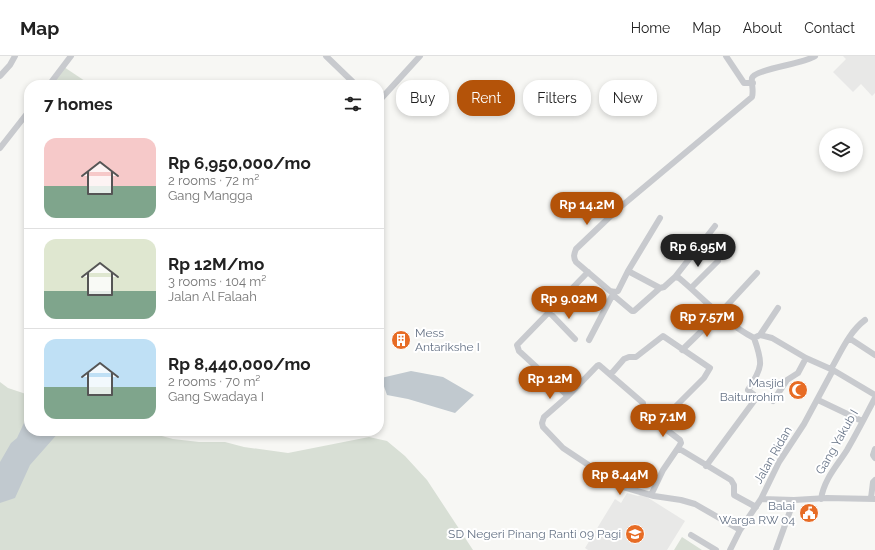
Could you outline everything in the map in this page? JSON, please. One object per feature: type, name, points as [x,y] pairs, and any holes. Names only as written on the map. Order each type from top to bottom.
[{"type":"street","points":[[0,76],[10,65],[15,56]]},
{"type":"street","points":[[53,80],[71,56]]},
{"type":"street","points":[[384,96],[420,56]]},
{"type":"street","points":[[715,226],[675,277],[634,311],[632,311],[576,262],[574,256],[576,249],[618,209],[752,96],[753,77],[760,72],[815,56]]},
{"type":"street","points":[[329,57],[351,80]]},
{"type":"street","points":[[727,57],[744,83],[753,83]]},
{"type":"street","points":[[0,148],[24,117]]},
{"type":"street","points":[[589,340],[614,294],[618,291],[628,271],[660,218]]},
{"type":"street","points":[[691,288],[718,261]]},
{"type":"street","points":[[628,271],[660,288]]},
{"type":"street","points":[[568,396],[519,351],[517,345],[550,313],[588,272]]},
{"type":"street","points":[[682,350],[719,314],[757,273]]},
{"type":"street","points":[[675,277],[679,278],[737,328],[757,337],[772,338],[806,358],[832,369],[875,395]]},
{"type":"street","points":[[706,466],[757,397],[748,390],[758,374],[760,365],[757,337],[778,308]]},
{"type":"street","points":[[550,313],[575,339]]},
{"type":"street","name":"Jalan Ridan","points":[[730,550],[740,530],[761,499],[779,462],[818,400],[832,369],[849,338],[865,320]]},
{"type":"street","points":[[611,374],[624,358],[636,357],[663,336],[710,368],[704,378],[674,408],[660,425]]},
{"type":"street","points":[[849,338],[875,355]]},
{"type":"street","points":[[773,401],[787,380],[798,373],[806,358]]},
{"type":"street","points":[[651,495],[663,470],[678,448],[680,440],[643,412],[642,403],[611,374],[598,365],[568,396],[544,417],[542,423],[543,427],[563,448],[620,486],[651,495],[682,500],[695,504],[740,530]]},
{"type":"street","name":"Gang Yakub I","points":[[820,499],[824,486],[846,451],[875,398]]},
{"type":"street","points":[[818,400],[862,420]]},
{"type":"street","points":[[678,448],[732,482],[734,495],[756,507]]},
{"type":"street","points":[[875,449],[873,455],[875,458]]},
{"type":"street","points":[[761,499],[794,500],[873,498],[873,482],[875,480]]},
{"type":"street","points":[[776,550],[794,500]]},
{"type":"street","points":[[691,535],[716,550]]},
{"type":"shaded area","points":[[843,56],[875,56],[875,93],[872,96],[861,84],[853,92],[833,72],[846,59]]},
{"type":"shaded area","points":[[64,67],[84,80],[55,80]]},
{"type":"shaded area","points":[[411,371],[443,377],[474,395],[455,413],[408,399],[387,395],[384,386],[384,377]]},
{"type":"shaded area","points":[[0,382],[8,388],[24,393],[24,436],[162,436],[199,442],[225,442],[244,447],[288,453],[369,437],[387,441],[405,456],[427,480],[473,550],[0,550]]},
{"type":"shaded area","points":[[24,423],[24,436],[56,436],[30,465],[15,498],[0,503],[0,462],[11,443],[17,438]]},
{"type":"shaded area","name":"SD Negeri Pinang Ranti 09 Pagi","points":[[627,493],[638,496],[642,494],[685,521],[667,550],[588,550],[585,548],[615,499],[621,503]]},
{"type":"shaded area","points":[[682,537],[702,550],[674,550]]},
{"type":"place","name":"Mess Antarikshe I","points":[[401,340]]},
{"type":"place","name":"Masjid Baiturrohim","points":[[798,390]]},
{"type":"place","name":"Balai Warga RW 04","points":[[809,513]]},
{"type":"place","name":"SD Negeri Pinang Ranti 09 Pagi","points":[[635,534]]}]
